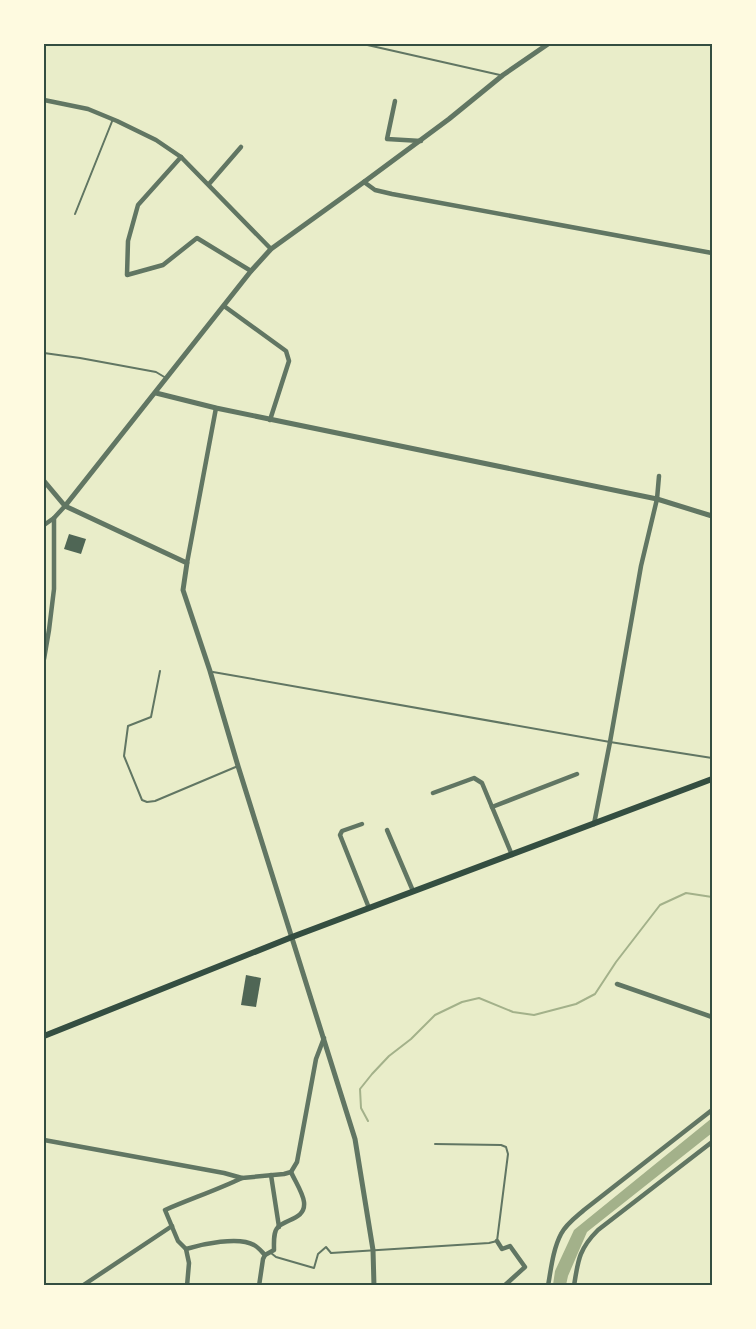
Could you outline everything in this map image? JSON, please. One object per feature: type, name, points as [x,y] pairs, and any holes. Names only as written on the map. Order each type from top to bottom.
[{"type":"main road","points":[[44,1036],[292,936],[712,779]]},
{"type":"street","points":[[44,525],[65,507],[251,271],[271,249],[421,141],[503,75],[548,44]]},
{"type":"street","points":[[44,100],[88,110],[113,119],[156,140],[182,157],[271,249]]},
{"type":"street","points":[[395,101],[387,139],[421,141]]},
{"type":"street","points":[[208,184],[241,147]]},
{"type":"street","points":[[182,157],[138,205],[128,241],[127,275],[163,265],[197,238],[251,271]]},
{"type":"street","points":[[364,182],[375,190],[392,194],[712,253]]},
{"type":"street","points":[[224,306],[286,351],[289,361],[270,420]]},
{"type":"street","points":[[156,393],[270,420],[657,499],[712,516]]},
{"type":"street","points":[[216,408],[183,590],[355,1139],[374,1250],[374,1286]]},
{"type":"street","points":[[594,824],[641,566],[657,499],[659,476]]},
{"type":"street","points":[[44,481],[65,507],[187,563]]},
{"type":"street","points":[[44,659],[54,589],[54,518]]},
{"type":"street","points":[[492,807],[577,774]]},
{"type":"street","points":[[433,793],[474,778],[482,783],[512,855]]},
{"type":"street","points":[[362,824],[342,831],[340,835],[356,870],[369,908]]},
{"type":"street","points":[[387,830],[413,891]]},
{"type":"street","points":[[617,984],[712,1017]]},
{"type":"street","points":[[291,1172],[297,1162],[316,1059],[324,1038]]},
{"type":"street","points":[[548,1286],[561,1234],[568,1224],[712,1110]]},
{"type":"street","points":[[44,1140],[213,1170],[242,1178]]},
{"type":"street","points":[[574,1286],[580,1253],[585,1243],[598,1230],[712,1142]]},
{"type":"street","points":[[187,1286],[189,1263],[186,1249],[178,1241],[165,1210],[242,1178],[291,1172]]},
{"type":"street","points":[[259,1286],[268,1254],[274,1250],[274,1235],[279,1227],[299,1215],[304,1207],[304,1200],[291,1172]]},
{"type":"street","points":[[271,1175],[279,1227]]},
{"type":"street","points":[[82,1286],[172,1226]]},
{"type":"street","points":[[497,1241],[502,1249],[510,1246],[525,1267],[504,1286]]},
{"type":"street","points":[[186,1249],[212,1242],[242,1242],[253,1244],[268,1254]]},
{"type":"lane","points":[[363,44],[503,75]]},
{"type":"lane","points":[[75,214],[113,119]]},
{"type":"lane","points":[[44,353],[156,372],[166,379]]},
{"type":"lane","points":[[160,671],[151,717],[128,726],[124,756],[142,800],[155,801],[238,765]]},
{"type":"lane","points":[[210,671],[712,758]]},
{"type":"lane","points":[[268,1254],[314,1268],[318,1254],[326,1247],[331,1252],[497,1241],[508,1154],[506,1147],[501,1144],[435,1144]]},
{"type":"shaded area","points":[[712,1118],[712,1133],[587,1232],[566,1285],[553,1285],[555,1271],[574,1230]]},
{"type":"building","points":[[69,534],[86,539],[81,554],[64,549]]},
{"type":"building","points":[[246,975],[261,978],[256,1007],[241,1005]]},
{"type":"waterway","points":[[368,1121],[361,1108],[360,1089],[389,1056],[411,1039],[435,1015],[462,1002],[479,998],[513,1012],[534,1015],[576,1004],[595,994],[616,962],[660,905],[686,893],[712,897],[712,899]]}]
